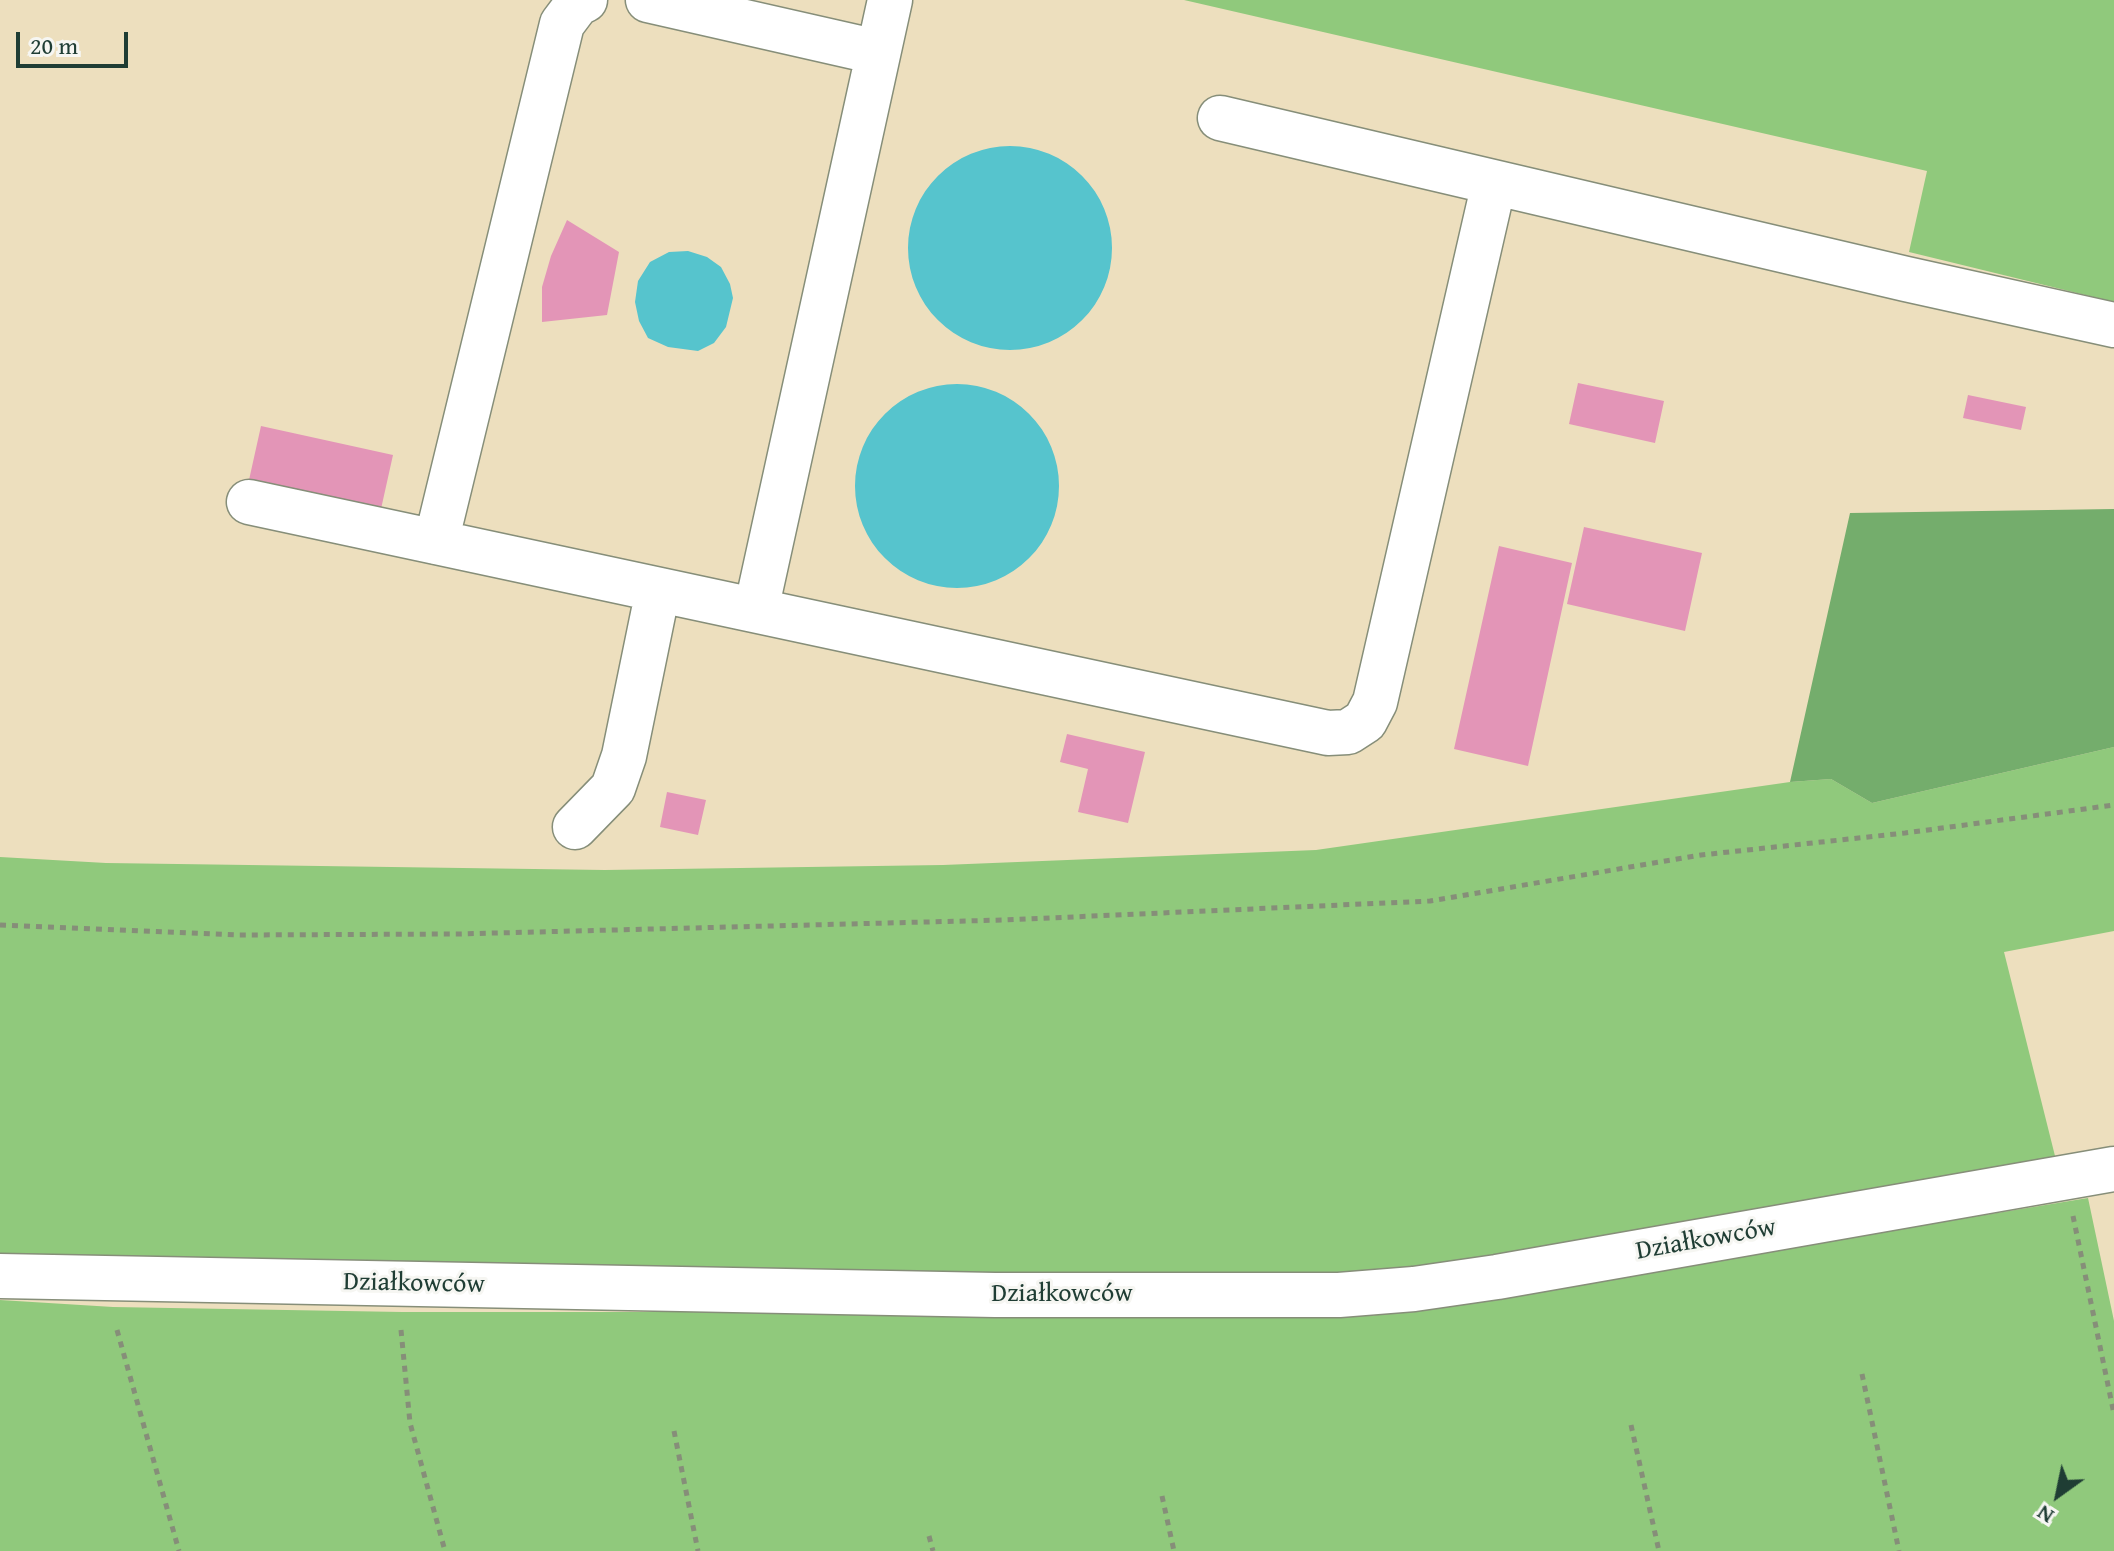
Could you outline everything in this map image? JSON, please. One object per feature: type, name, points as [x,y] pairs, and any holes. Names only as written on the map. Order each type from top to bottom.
[{"type":"street","points":[[436,542],[562,24],[577,4],[585,0]]},
{"type":"street","points":[[648,0],[877,52]]},
{"type":"street","points":[[756,610],[890,0]]},
{"type":"street","points":[[1220,118],[2114,325]]},
{"type":"street","points":[[249,502],[1328,733],[1348,732],[1365,721],[1375,702],[1494,183]]},
{"type":"street","points":[[575,827],[613,788],[624,756],[658,590]]},
{"type":"street","name":"Działkowców","points":[[0,1276],[995,1295],[1339,1295],[1414,1289],[1497,1277],[2114,1169]]},
{"type":"path","points":[[0,925],[237,935],[457,934],[1004,920],[1430,901],[1701,855],[1905,833],[2114,805]]},
{"type":"path","points":[[2065,1177],[2114,1414]]},
{"type":"path","points":[[117,1330],[179,1551]]},
{"type":"path","points":[[401,1330],[410,1423],[445,1551]]},
{"type":"path","points":[[1862,1374],[1899,1551]]},
{"type":"path","points":[[1631,1425],[1659,1551]]},
{"type":"path","points":[[674,1431],[698,1551]]},
{"type":"path","points":[[1162,1496],[1174,1551]]},
{"type":"path","points":[[929,1536],[933,1551]]},
{"type":"green space","points":[[1184,0],[2114,0],[2114,302],[1909,252],[1927,171]]},
{"type":"green space","points":[[2114,509],[2114,747],[1872,803],[1831,779],[1790,782],[1850,513]]},
{"type":"green space","points":[[2114,747],[2114,931],[2004,952],[2055,1156],[1511,1274],[1384,1279],[0,1266],[0,857],[106,863],[605,870],[943,865],[1316,850],[1790,782],[1831,779],[1872,803]]},
{"type":"green space","points":[[2088,1198],[2114,1321],[2114,1551],[0,1551],[0,1300],[113,1307],[402,1312],[1072,1312],[1370,1316]]},
{"type":"water","points":[[1010,146],[1049,154],[1082,176],[1104,209],[1112,248],[1104,287],[1082,320],[1049,342],[1010,350],[971,342],[938,320],[916,287],[908,248],[916,209],[938,176],[971,154]]},
{"type":"water","points":[[688,251],[707,257],[721,267],[733,298],[726,327],[714,343],[698,351],[668,347],[648,338],[639,321],[635,302],[638,281],[650,262],[669,252]]},
{"type":"water","points":[[957,384],[996,392],[1029,414],[1051,447],[1059,486],[1051,525],[1029,558],[996,580],[957,588],[918,580],[885,558],[863,525],[855,486],[863,447],[885,414],[918,392]]},
{"type":"building","points":[[567,220],[619,252],[607,315],[542,322],[542,287],[551,256]]},
{"type":"building","points":[[1578,383],[1664,401],[1655,443],[1569,424]]},
{"type":"building","points":[[1968,395],[2026,407],[2021,430],[1963,418]]},
{"type":"building","points":[[261,426],[393,455],[379,518],[247,489]]},
{"type":"building","points":[[1584,527],[1702,553],[1685,631],[1567,604]]},
{"type":"building","points":[[1499,546],[1572,563],[1528,766],[1454,749]]},
{"type":"building","points":[[1067,734],[1145,752],[1128,823],[1078,812],[1088,769],[1060,762]]},
{"type":"building","points":[[667,792],[706,800],[698,835],[660,827]]}]
